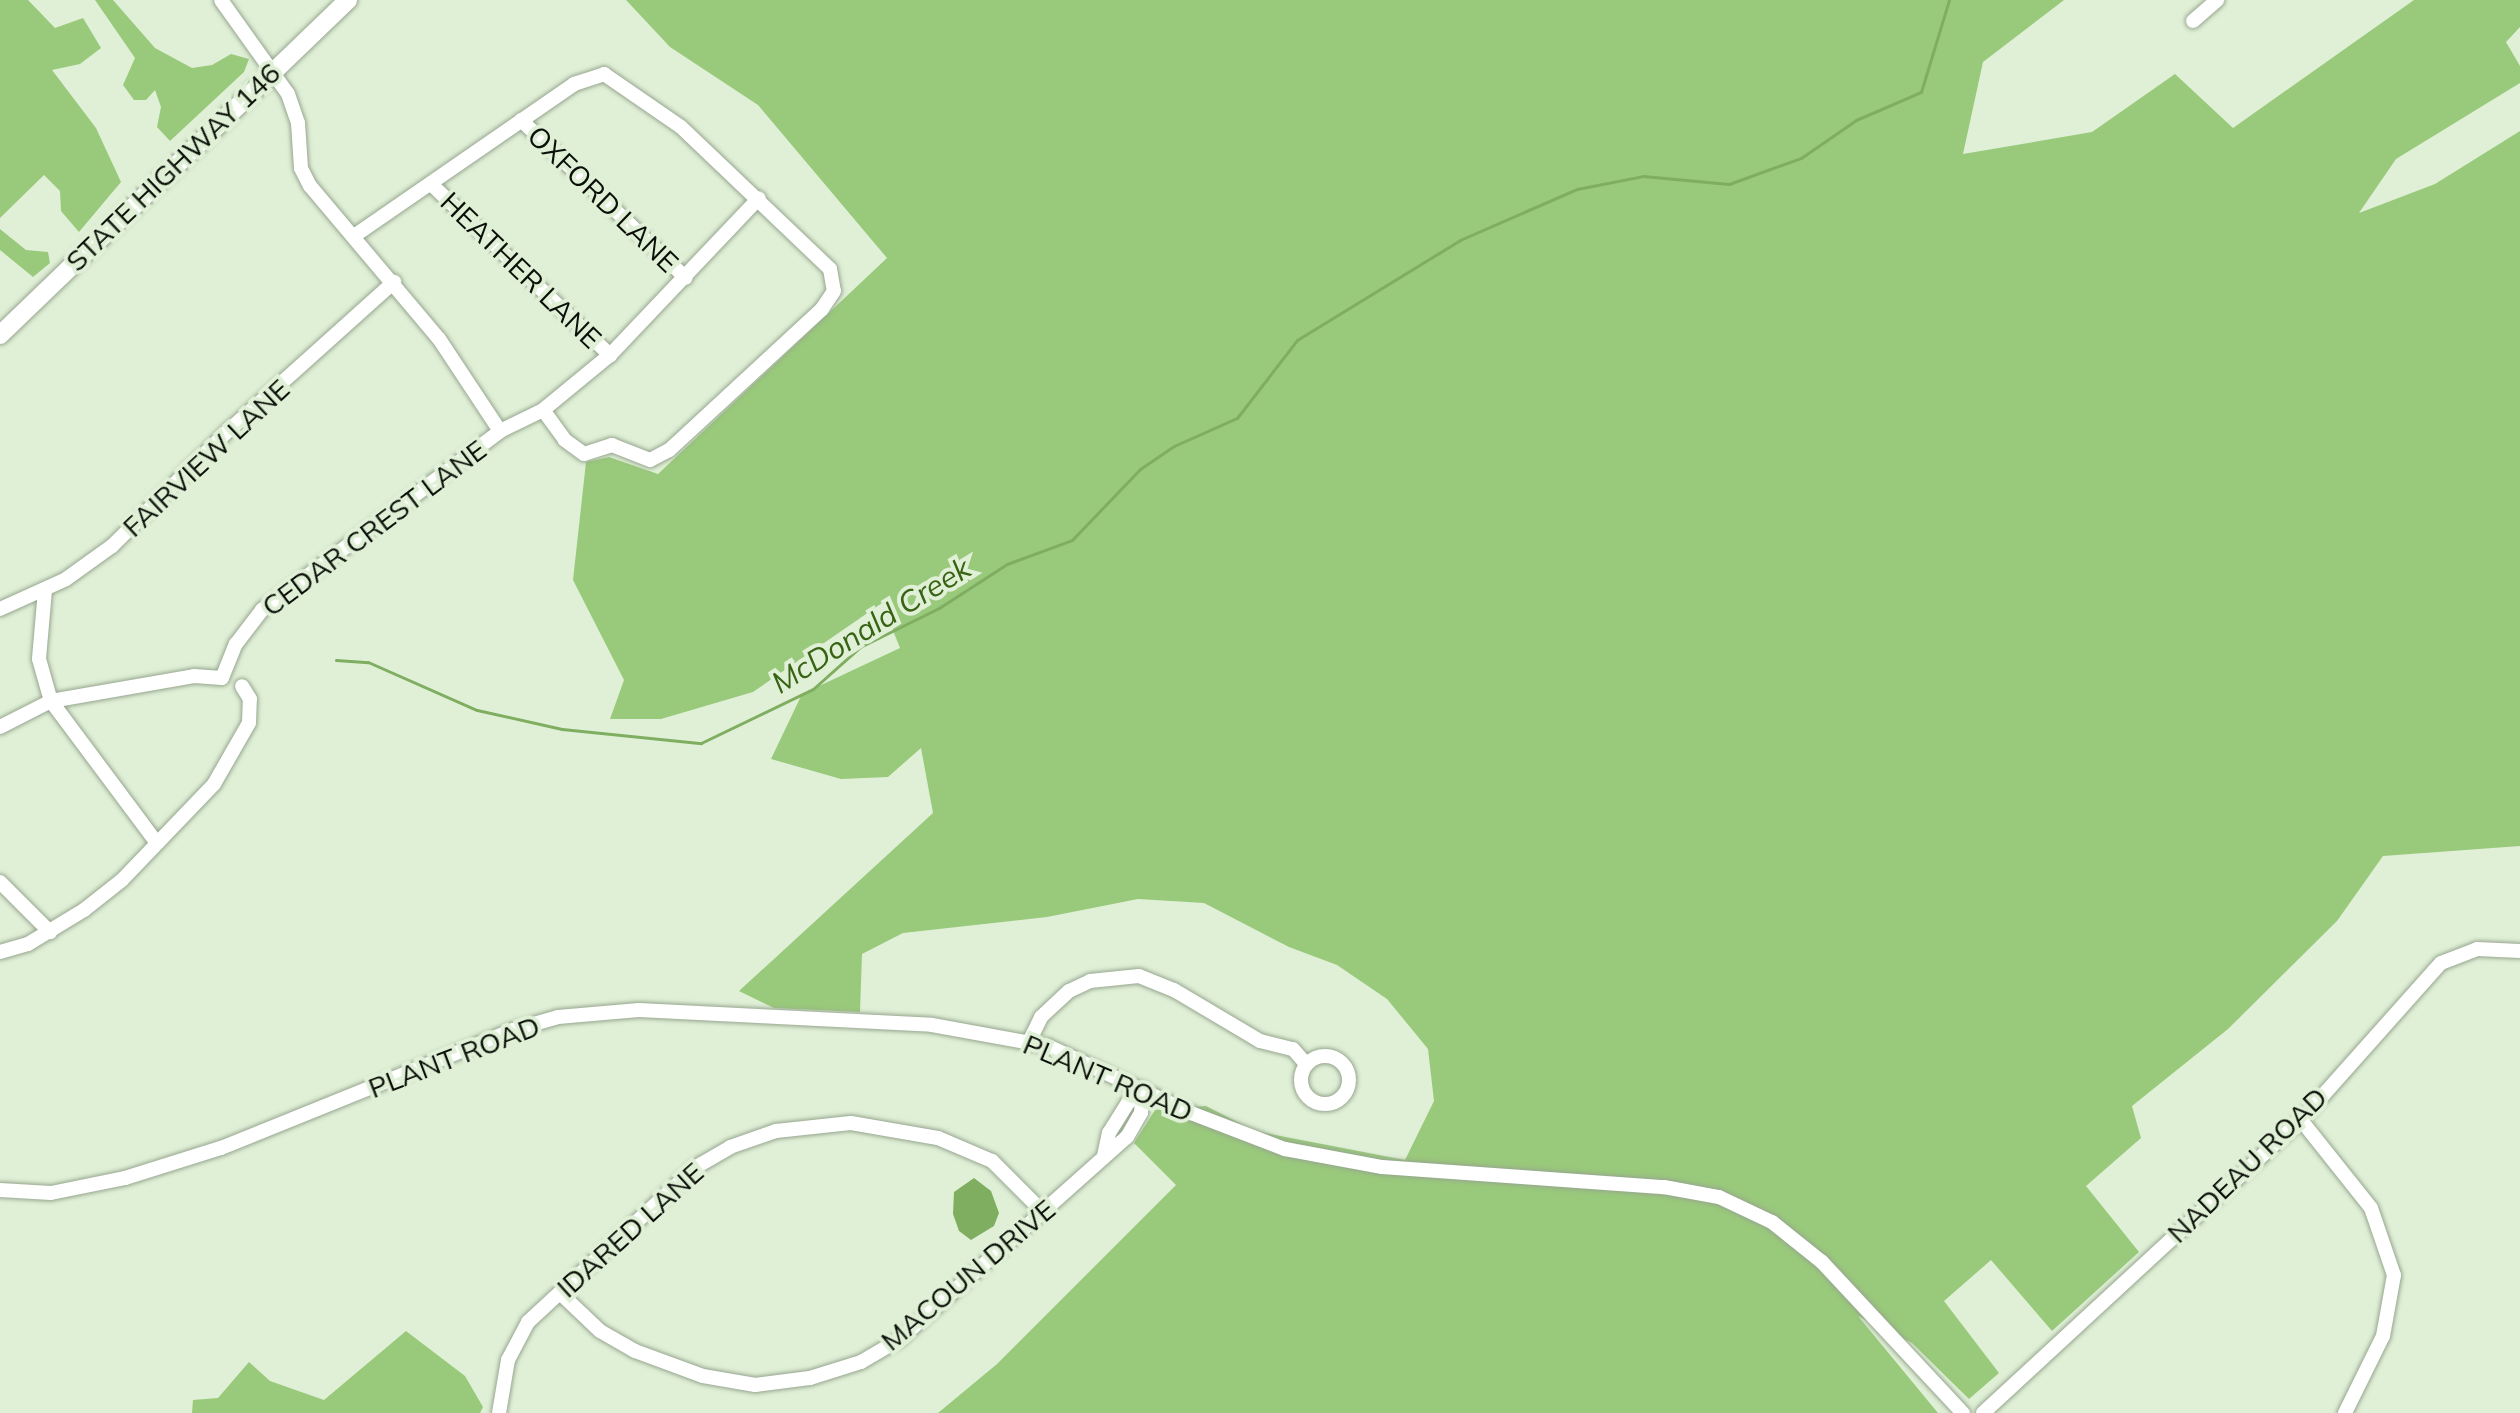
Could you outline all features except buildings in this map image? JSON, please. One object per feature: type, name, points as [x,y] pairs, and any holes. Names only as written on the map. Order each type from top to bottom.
[{"type":"main road","name":"STATE HIGHWAY 146","points":[[0,335],[348,0]]},
{"type":"street","name":"CEDAR CREST LANE","points":[[0,727],[51,701],[194,676],[222,678],[236,644],[262,610],[500,431],[394,282],[310,186],[301,168],[298,123],[288,94],[270,73],[221,0]]},
{"type":"street","points":[[2193,21],[2217,0]]},
{"type":"street","points":[[354,236],[588,75],[604,74],[681,127],[759,198],[830,269],[834,291],[822,309],[669,450],[650,460],[612,445],[584,454],[565,440],[543,410]]},
{"type":"street","name":"OXFORD LANE","points":[[521,120],[686,278]]},
{"type":"street","name":"HEATHER LANE","points":[[431,184],[610,355]]},
{"type":"street","points":[[500,431],[543,410],[610,355],[759,198]]},
{"type":"street","name":"FAIRVIEW LANE","points":[[0,609],[45,590],[122,537],[229,430],[394,282]]},
{"type":"street","points":[[45,590],[39,659],[51,701],[157,843]]},
{"type":"street","points":[[0,952],[50,932],[122,880],[157,843],[234,758],[251,711],[242,686]]},
{"type":"street","points":[[0,882],[50,932]]},
{"type":"street","name":"NADEAU ROAD","points":[[1983,1413],[2301,1120],[2441,963],[2477,949],[2520,951]]},
{"type":"street","points":[[1029,1042],[1041,1017],[1069,991],[1090,981],[1139,976],[1174,990],[1260,1041],[1293,1049],[1306,1064]]},
{"type":"street","name":"PLANT ROAD","points":[[0,1190],[51,1193],[125,1178],[221,1148],[558,1017],[639,1010],[932,1025],[1029,1042],[1285,1149],[1382,1167],[1664,1187],[1719,1197],[1772,1222],[1822,1262],[1963,1413]]},
{"type":"street","name":"MACOUN DRIVE","points":[[560,1293],[600,1331],[635,1351],[703,1376],[755,1385],[810,1378],[861,1362],[900,1339],[1104,1157],[1109,1133],[1128,1103],[1143,1089]]},
{"type":"street","points":[[2301,1120],[2371,1208],[2394,1275],[2383,1336],[2345,1413]]},
{"type":"street","name":"IDARED LANE","points":[[499,1413],[508,1360],[528,1322],[696,1167],[776,1131],[851,1123],[938,1138],[992,1161],[1043,1212]]},
{"type":"shaded area","points":[[0,0],[28,0],[55,28],[83,18],[101,48],[80,64],[52,70],[96,128],[121,182],[79,232],[61,211],[60,191],[44,175],[0,218]]},
{"type":"shaded area","points":[[95,0],[113,0],[155,48],[192,68],[212,65],[231,54],[249,59],[244,72],[170,141],[157,127],[161,107],[155,90],[146,100],[134,100],[123,85],[135,58]]},
{"type":"shaded area","points":[[626,0],[2064,0],[1983,62],[1963,154],[2092,132],[2175,74],[2233,128],[2414,0],[2520,0],[2520,27],[2506,42],[2520,66],[2520,83],[2396,159],[2359,213],[2435,184],[2520,131],[2520,846],[2383,856],[2337,921],[2228,1029],[2132,1106],[2141,1138],[2086,1186],[2139,1252],[2052,1331],[1991,1260],[1944,1301],[1999,1373],[1969,1399],[1912,1343],[1858,1316],[1938,1413],[938,1413],[997,1364],[1176,1185],[1134,1143],[1155,1110],[1206,1106],[1255,1131],[1405,1160],[1434,1101],[1428,1049],[1387,999],[1337,965],[1289,947],[1204,903],[1138,899],[1047,917],[903,933],[862,954],[860,1012],[774,1008],[739,991],[933,813],[921,748],[888,777],[841,779],[771,759],[802,694],[900,648],[882,603],[753,692],[661,719],[610,719],[624,680],[573,580],[586,462],[609,457],[658,474],[887,258],[758,105],[670,47]]},
{"type":"shaded area","points":[[0,229],[26,250],[48,252],[50,263],[33,277],[0,250]]},
{"type":"shaded area","points":[[974,1178],[991,1191],[999,1213],[994,1226],[971,1240],[959,1231],[953,1214],[954,1192]]},
{"type":"shaded area","points":[[406,1331],[465,1376],[483,1407],[480,1413],[192,1413],[193,1400],[218,1398],[249,1362],[270,1381],[324,1400]]},
{"type":"waterway","name":"McDonald Creek","points":[[336,660],[368,662],[477,710],[562,729],[701,743],[813,689],[860,647],[939,608],[1007,564],[1072,540],[1140,469],[1174,446],[1237,418],[1297,340],[1460,240],[1577,189],[1643,176],[1729,184],[1801,158],[1856,120],[1921,92],[1949,0]]}]
